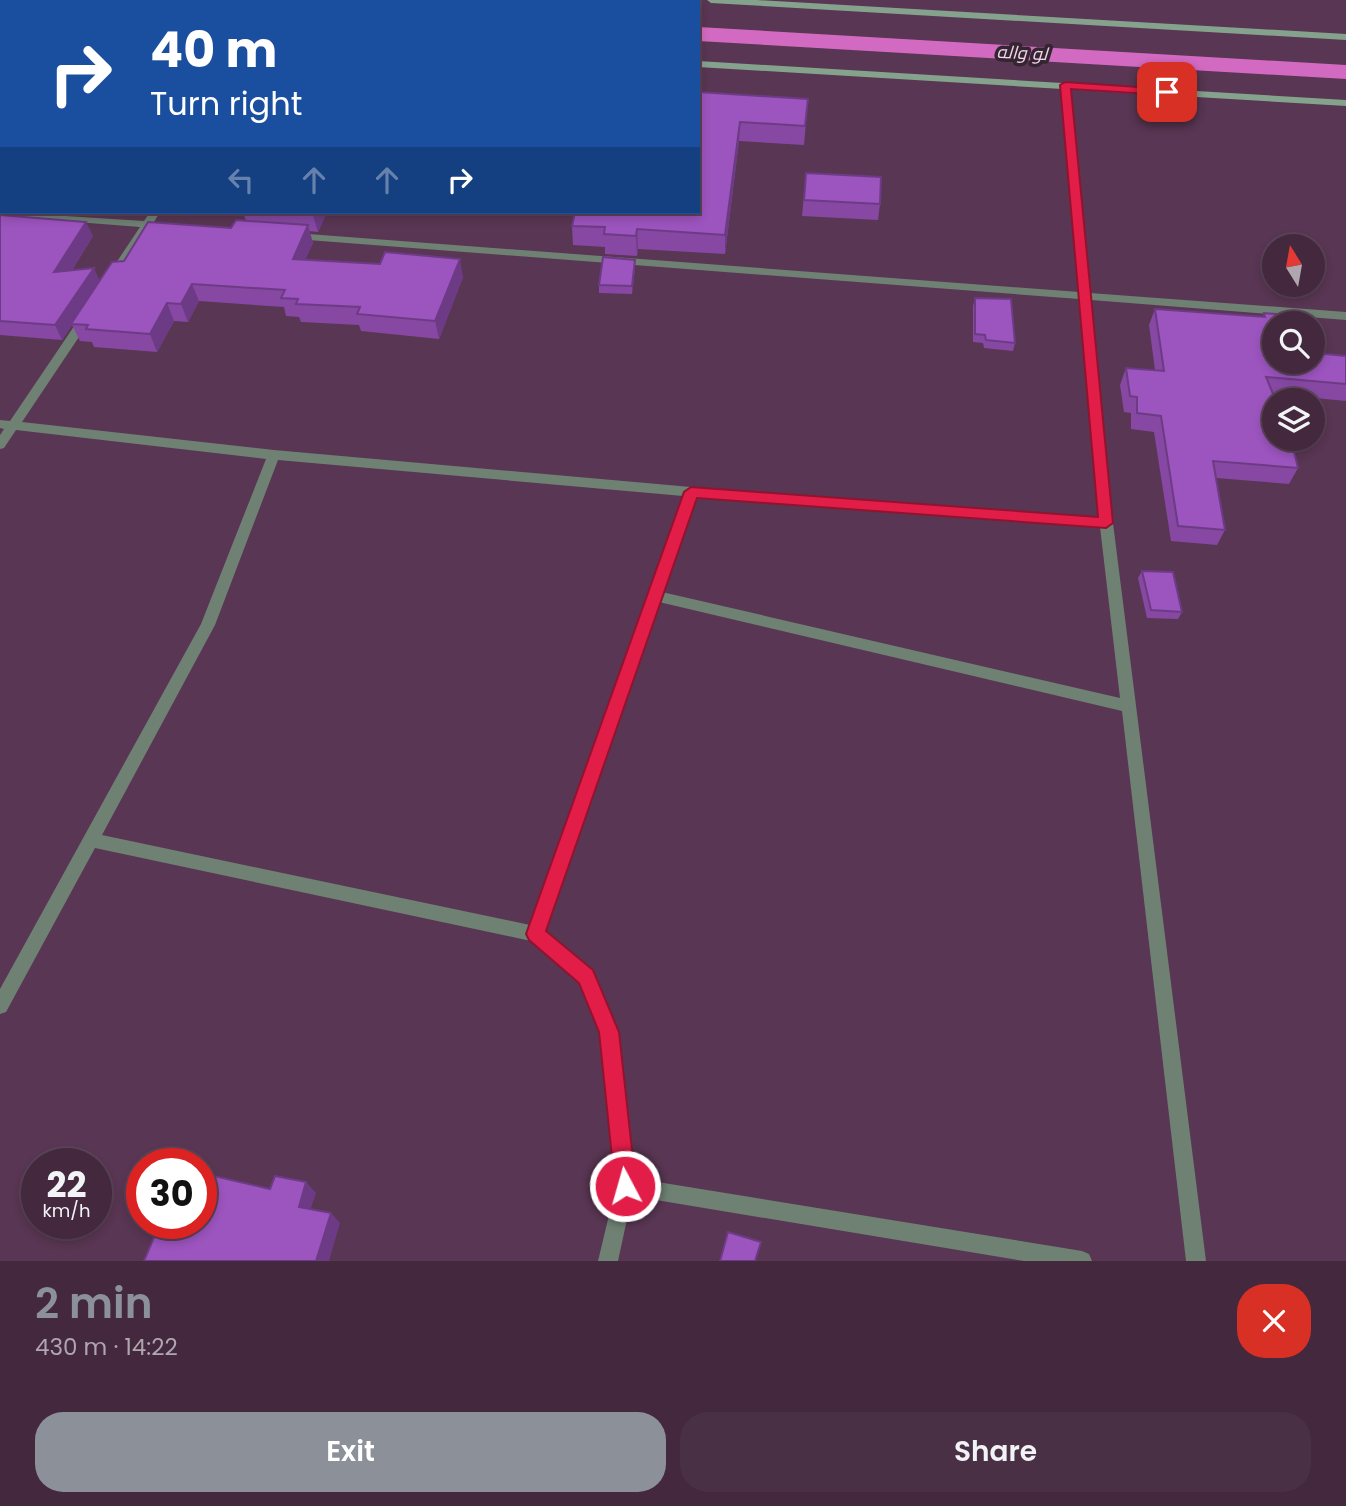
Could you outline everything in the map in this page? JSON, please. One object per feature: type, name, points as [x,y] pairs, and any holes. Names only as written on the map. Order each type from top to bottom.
[{"type":"street","points":[[711,0],[1346,37]]},
{"type":"street","points":[[700,64],[1346,103]]},
{"type":"street","points":[[1065,85],[1106,523],[1196,1261]]},
{"type":"street","points":[[12,214],[174,227]]},
{"type":"street","points":[[110,281],[154,214]]},
{"type":"street","points":[[285,235],[1346,316]]},
{"type":"street","points":[[0,445],[96,303]]},
{"type":"street","points":[[0,424],[274,455],[691,492],[1106,523]]},
{"type":"street","points":[[0,1006],[208,625],[274,455]]},
{"type":"street","points":[[536,934],[691,492]]},
{"type":"street","points":[[655,596],[1128,706]]},
{"type":"street","points":[[90,840],[536,934],[586,976],[609,1032],[625,1186],[608,1261]]},
{"type":"street","points":[[625,1186],[1083,1261]]},
{"type":"building","points":[[700,92],[808,99],[805,126],[740,122],[725,235],[637,229],[636,236],[604,234],[605,227],[572,226],[575,214],[700,214]]},
{"type":"building","points":[[806,173],[881,177],[880,204],[804,200]]},
{"type":"building","points":[[0,215],[86,222],[54,272],[94,268],[55,325],[0,321]]},
{"type":"building","points":[[236,220],[308,225],[293,259],[380,264],[385,252],[460,259],[435,321],[357,314],[360,307],[296,304],[298,299],[281,298],[285,290],[192,284],[181,304],[167,303],[150,334],[86,329],[88,325],[71,324],[112,262],[124,261],[148,222],[231,228]]},
{"type":"building","points":[[603,257],[635,260],[632,286],[599,285]]},
{"type":"building","points":[[975,298],[1011,299],[1015,343],[986,340],[985,335],[975,334]]},
{"type":"building","points":[[1155,309],[1262,317],[1262,374],[1325,374],[1325,354],[1346,356],[1346,384],[1266,377],[1271,388],[1262,388],[1262,451],[1294,451],[1298,468],[1213,461],[1225,530],[1178,526],[1161,416],[1137,413],[1137,397],[1130,396],[1126,368],[1164,371]]},
{"type":"building","points":[[1142,571],[1173,572],[1182,612],[1151,610]]},
{"type":"building","points":[[275,1176],[306,1182],[299,1207],[331,1213],[316,1261],[144,1261],[153,1239],[217,1239],[217,1177],[270,1189]]},
{"type":"building","points":[[728,1232],[761,1242],[755,1261],[720,1261]]},
{"type":"waterway","name":"لو واله","points":[[700,34],[1346,72]]},
{"type":"route","points":[[625,1186],[609,1032],[586,976],[536,934],[691,492],[1106,523],[1065,85],[1167,92]]}]
